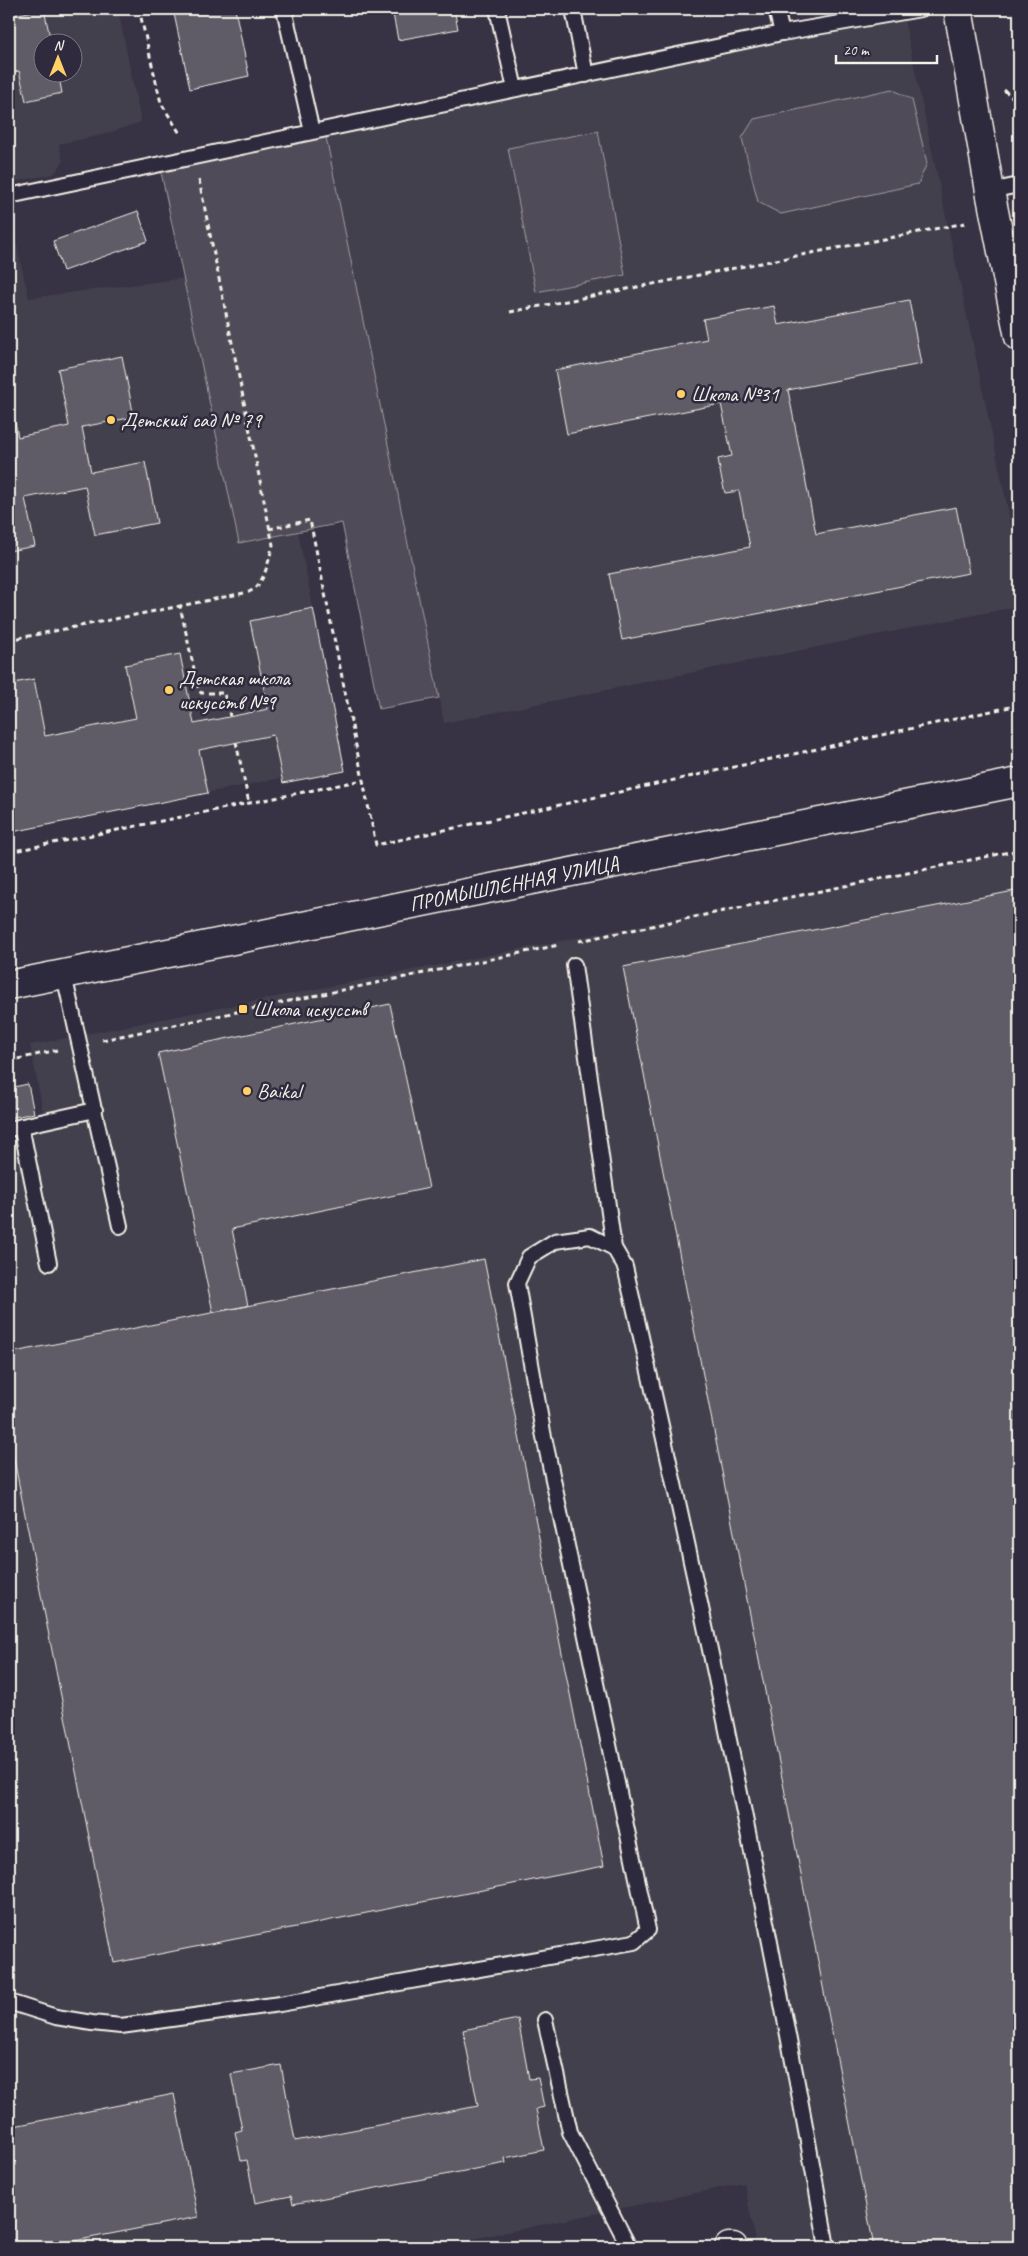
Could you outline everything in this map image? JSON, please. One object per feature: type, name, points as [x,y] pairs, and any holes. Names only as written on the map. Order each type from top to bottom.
[{"type":"main road","points":[[958,9],[1019,337]]},
{"type":"main road","name":"ПРОМЫШЛЕННАЯ УЛИЦА","points":[[9,985],[1019,782]]},
{"type":"lane","points":[[284,9],[312,132]]},
{"type":"lane","points":[[498,9],[516,89]]},
{"type":"lane","points":[[572,9],[586,74]]},
{"type":"lane","points":[[776,9],[782,33]]},
{"type":"lane","points":[[9,196],[782,33],[921,9]]},
{"type":"lane","points":[[993,204],[1019,185]]},
{"type":"lane","points":[[574,965],[614,1248],[625,1267],[666,1447],[754,1861],[827,2247]]},
{"type":"lane","points":[[64,975],[120,1226]]},
{"type":"lane","points":[[49,1263],[15,1127],[95,1110]]},
{"type":"lane","points":[[9,2002],[56,2017],[121,2026],[280,2004],[634,1942],[648,1930],[543,1432],[517,1282],[529,1257],[555,1241],[590,1236],[614,1248]]},
{"type":"lane","points":[[545,2020],[570,2132],[629,2247]]},
{"type":"path","points":[[9,640],[180,606],[257,588],[261,582],[273,545],[194,157],[161,103],[139,9]]},
{"type":"path","points":[[510,312],[993,204]]},
{"type":"path","points":[[269,529],[310,520],[376,845],[1019,704]]},
{"type":"path","points":[[180,606],[198,687],[201,693],[224,693],[230,716]]},
{"type":"path","points":[[236,742],[249,803]]},
{"type":"path","points":[[9,852],[363,780]]},
{"type":"path","points":[[570,943],[1019,850]]},
{"type":"path","points":[[9,1061],[560,945]]},
{"type":"shaded area","points":[[9,9],[118,9],[141,122],[102,135],[59,144],[63,162],[54,174],[9,183]]},
{"type":"shaded area","name":"Школа №31","points":[[903,14],[1019,561],[1019,606],[444,723],[326,137]]},
{"type":"shaded area","points":[[892,89],[912,100],[927,163],[918,184],[781,214],[758,202],[742,138],[754,119]]},
{"type":"shaded area","points":[[598,131],[625,275],[536,292],[508,148]]},
{"type":"shaded area","points":[[326,137],[439,698],[379,709],[342,523],[239,543],[161,172]]},
{"type":"shaded area","points":[[9,211],[29,298],[185,278],[239,542],[298,531],[345,771],[283,783],[281,778],[12,832],[9,818]]},
{"type":"shaded area","points":[[1019,851],[1019,2247],[757,2247],[744,2183],[434,2247],[9,2247],[9,1120],[43,1112],[30,1045]]},
{"type":"building","points":[[44,9],[49,32],[32,32],[32,82],[60,82],[62,93],[26,101],[19,71],[9,73],[9,16]]},
{"type":"building","points":[[173,9],[235,9],[249,76],[190,89]]},
{"type":"building","points":[[392,9],[454,9],[458,29],[398,40]]},
{"type":"building","points":[[138,211],[148,241],[63,271],[53,241]]},
{"type":"building","points":[[909,300],[921,364],[788,390],[816,534],[956,507],[969,573],[622,640],[609,574],[750,547],[739,491],[725,493],[721,476],[718,459],[732,456],[721,404],[567,434],[555,370],[707,339],[703,319],[774,306],[778,325]]},
{"type":"building","points":[[122,356],[134,417],[82,427],[91,472],[145,462],[157,523],[95,535],[85,486],[25,498],[35,546],[9,551],[9,485],[11,485],[9,473],[9,393],[18,437],[69,426],[58,369]]},
{"type":"building","points":[[313,608],[345,771],[283,783],[273,735],[199,750],[208,793],[12,832],[9,818],[9,684],[34,679],[45,736],[136,718],[125,665],[180,654],[194,724],[268,709],[250,621]]},
{"type":"building","points":[[1019,890],[1019,2247],[874,2247],[623,967]]},
{"type":"building","points":[[390,1004],[429,1188],[232,1229],[248,1306],[213,1312],[158,1053]]},
{"type":"building","points":[[28,1084],[34,1113],[9,1118],[9,1088]]},
{"type":"building","points":[[484,1259],[604,1866],[114,1963],[9,1434],[9,1353]]},
{"type":"building","points":[[518,2019],[529,2079],[538,2078],[544,2107],[536,2109],[544,2150],[505,2158],[506,2163],[293,2204],[291,2196],[255,2203],[247,2160],[241,2161],[235,2132],[242,2130],[231,2074],[281,2065],[295,2141],[478,2106],[463,2030]]},
{"type":"building","points":[[174,2094],[198,2217],[43,2247],[12,2247],[9,2230],[9,2127]]},
{"type":"place","name":"Школа №31","points":[[681,394]]},
{"type":"place","name":"Детский сад № 79","points":[[111,420]]},
{"type":"place","name":"Детская школа искусств №9","points":[[169,690]]},
{"type":"place","name":"Школа искусств","points":[[243,1009]]},
{"type":"place","name":"Baikal","points":[[247,1091]]}]
